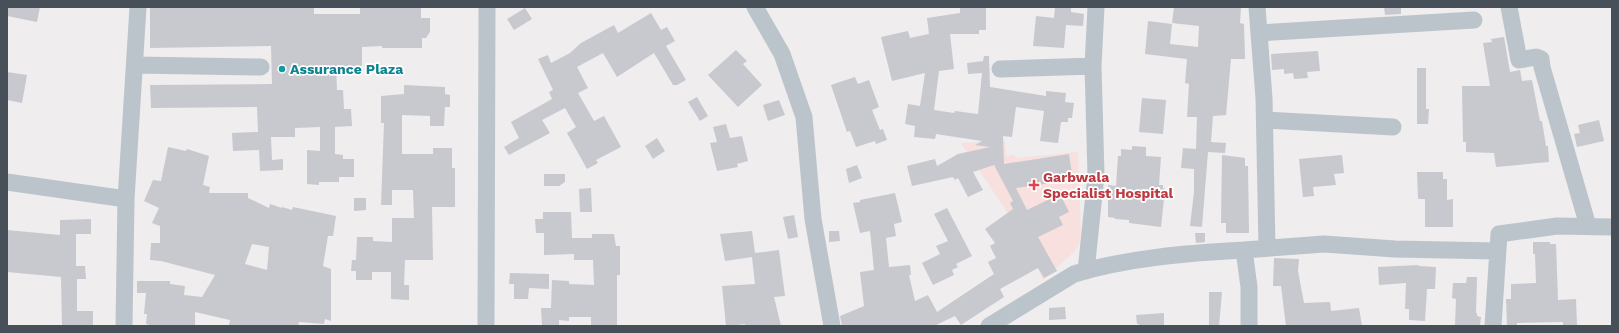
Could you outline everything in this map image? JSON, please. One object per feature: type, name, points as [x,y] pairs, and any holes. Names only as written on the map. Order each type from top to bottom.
[{"type":"street","points":[[124,326],[126,199],[138,7]]},
{"type":"street","points":[[486,326],[487,7]]},
{"type":"street","points":[[755,7],[782,54],[804,117],[813,219],[832,326]]},
{"type":"street","points":[[1086,271],[1096,175],[1093,66],[1096,7]]},
{"type":"street","points":[[1257,7],[1265,120],[1267,248]]},
{"type":"street","points":[[1509,7],[1519,60],[1536,57],[1541,58],[1542,67],[1588,226]]},
{"type":"street","points":[[1259,33],[1474,20]]},
{"type":"street","points":[[135,65],[261,67]]},
{"type":"street","points":[[1000,69],[1093,66]]},
{"type":"street","points":[[1265,120],[1393,127]]},
{"type":"street","points":[[7,182],[126,199]]},
{"type":"street","points":[[1493,326],[1498,234],[1557,226],[1612,227]]},
{"type":"street","points":[[989,326],[1074,274],[1138,260],[1324,244],[1395,249],[1497,251]]},
{"type":"street","points":[[1244,250],[1249,287],[1249,326]]},
{"type":"shaded area","name":"Garbwala Specialist Hospital","points":[[1005,141],[1006,156],[1015,155],[1015,158],[1078,152],[1081,233],[1079,244],[1075,251],[1043,280],[1007,212],[961,143]]},
{"type":"building","points":[[7,7],[40,7],[37,22],[7,16]]},
{"type":"building","points":[[314,7],[314,14],[360,14],[360,7],[421,7],[421,18],[430,18],[430,32],[426,38],[422,38],[422,48],[382,48],[382,46],[362,47],[362,66],[336,66],[337,90],[343,90],[344,109],[351,109],[352,126],[335,127],[335,154],[343,155],[343,159],[354,159],[354,177],[339,177],[339,182],[319,182],[319,185],[307,184],[307,150],[320,151],[320,127],[295,128],[295,137],[271,137],[272,160],[283,159],[283,170],[260,171],[259,150],[233,151],[232,133],[258,132],[257,107],[151,108],[150,85],[272,84],[271,46],[150,48],[150,8]]},
{"type":"building","points":[[960,7],[986,7],[986,30],[979,30],[979,34],[950,34],[954,69],[939,71],[934,110],[978,114],[982,73],[968,74],[967,63],[983,61],[984,56],[989,56],[990,87],[1046,96],[1046,91],[1066,93],[1065,102],[1074,103],[1072,118],[1068,118],[1068,122],[1061,122],[1058,143],[1040,141],[1044,111],[1016,107],[1012,137],[1003,136],[1004,164],[1069,154],[1073,180],[1016,188],[1027,210],[1060,194],[1069,212],[1059,217],[1063,225],[1038,237],[1057,271],[1044,278],[1038,268],[1000,289],[1004,297],[961,325],[955,316],[934,326],[842,326],[840,316],[864,306],[860,272],[874,270],[870,231],[860,233],[853,203],[860,202],[860,200],[895,193],[902,222],[894,224],[896,236],[886,238],[889,267],[910,265],[911,275],[909,275],[915,301],[928,295],[937,312],[994,274],[988,262],[996,258],[990,246],[995,243],[985,229],[1013,209],[1010,203],[1013,201],[994,165],[973,172],[983,190],[968,197],[958,178],[955,180],[953,177],[912,186],[907,166],[935,159],[937,166],[958,154],[990,147],[975,145],[982,141],[936,134],[935,139],[914,137],[915,126],[905,124],[908,104],[920,106],[925,73],[892,81],[881,37],[908,31],[910,38],[929,34],[927,18],[960,13]]},
{"type":"building","points":[[1055,7],[1071,7],[1071,12],[1084,14],[1083,26],[1066,25],[1064,48],[1033,46],[1036,16],[1054,18]]},
{"type":"building","points":[[1174,7],[1241,7],[1240,23],[1244,24],[1245,59],[1231,59],[1226,115],[1213,116],[1211,142],[1226,143],[1225,153],[1208,152],[1202,227],[1190,226],[1194,192],[1194,169],[1181,168],[1183,148],[1196,149],[1197,117],[1187,117],[1189,84],[1185,83],[1187,59],[1145,54],[1148,21],[1172,24],[1170,44],[1198,47],[1199,26],[1172,23]]},
{"type":"building","points":[[1384,7],[1401,7],[1401,14],[1385,15]]},
{"type":"building","points":[[525,8],[532,19],[514,30],[507,19]]},
{"type":"building","points":[[651,13],[661,30],[667,27],[675,41],[666,46],[686,80],[677,85],[673,85],[654,53],[617,77],[603,53],[577,67],[588,88],[578,93],[594,121],[604,116],[621,147],[596,160],[598,163],[587,169],[567,133],[576,127],[565,108],[542,120],[550,133],[509,155],[504,147],[519,138],[511,122],[552,99],[549,92],[553,90],[538,59],[548,55],[551,63],[570,53],[581,43],[614,25],[618,33]]},
{"type":"building","points":[[1504,37],[1510,72],[1520,70],[1522,81],[1532,80],[1540,121],[1542,121],[1546,146],[1548,146],[1549,162],[1496,167],[1494,153],[1466,152],[1466,142],[1463,142],[1462,86],[1490,86],[1483,43],[1492,42],[1491,39]]},
{"type":"building","points":[[736,50],[747,61],[743,64],[762,85],[738,107],[708,75]]},
{"type":"building","points":[[1318,51],[1320,71],[1307,72],[1308,78],[1294,79],[1293,73],[1284,74],[1284,69],[1272,70],[1271,54]]},
{"type":"building","points":[[1417,68],[1426,68],[1426,109],[1429,109],[1428,124],[1417,124]]},
{"type":"building","points":[[7,72],[27,75],[22,103],[7,100]]},
{"type":"building","points":[[855,77],[858,84],[869,80],[879,107],[872,110],[880,130],[883,129],[887,140],[876,144],[875,141],[856,147],[850,131],[847,132],[831,85]]},
{"type":"building","points":[[404,85],[445,87],[445,94],[450,95],[450,107],[445,107],[444,126],[430,126],[430,116],[402,115],[402,154],[433,154],[433,148],[452,148],[452,168],[455,168],[455,207],[432,207],[433,260],[405,260],[404,285],[409,285],[409,300],[391,299],[391,272],[372,272],[372,280],[356,280],[356,271],[351,271],[352,260],[356,260],[357,237],[373,237],[373,241],[392,242],[392,218],[414,218],[413,190],[392,190],[392,205],[381,205],[384,123],[381,123],[381,96],[404,94]]},
{"type":"building","points":[[697,97],[708,116],[700,121],[688,102]]},
{"type":"building","points":[[1142,98],[1166,100],[1163,134],[1139,132]]},
{"type":"building","points":[[779,100],[785,115],[768,121],[763,105]]},
{"type":"building","points":[[1599,120],[1604,141],[1577,147],[1574,134],[1580,133],[1578,125]]},
{"type":"building","points":[[726,124],[730,138],[742,136],[748,161],[737,164],[738,167],[717,171],[710,143],[717,142],[713,127]]},
{"type":"building","points":[[657,138],[665,151],[653,159],[645,146]]},
{"type":"building","points":[[1132,146],[1146,147],[1146,156],[1161,157],[1159,185],[1163,185],[1163,188],[1165,189],[1161,227],[1129,223],[1129,220],[1108,217],[1108,185],[1116,186],[1118,156],[1121,156],[1121,149],[1132,150]]},
{"type":"building","points":[[168,147],[186,151],[187,149],[209,156],[203,185],[210,187],[209,193],[248,193],[248,198],[269,208],[270,204],[292,210],[293,207],[336,216],[333,236],[328,236],[323,266],[331,269],[331,321],[325,319],[324,324],[299,322],[298,326],[237,326],[229,325],[230,320],[195,312],[195,326],[154,326],[146,324],[147,314],[144,314],[146,293],[137,293],[137,281],[170,281],[170,284],[185,286],[184,295],[202,297],[215,275],[161,261],[150,260],[151,243],[160,243],[160,226],[152,223],[159,208],[144,201],[153,180],[161,181]],"holes":[[[252,244],[269,247],[267,270],[245,264]]]},
{"type":"building","points":[[1222,155],[1245,158],[1245,166],[1248,166],[1249,233],[1226,233],[1226,223],[1221,223]]},
{"type":"building","points":[[1342,155],[1344,173],[1334,174],[1336,185],[1313,187],[1314,196],[1303,197],[1299,159]]},
{"type":"building","points":[[857,165],[862,178],[849,183],[846,169]]},
{"type":"building","points":[[1417,172],[1443,172],[1443,179],[1447,179],[1447,200],[1453,199],[1453,227],[1425,227],[1425,199],[1418,199]]},
{"type":"building","points":[[544,174],[565,174],[565,182],[559,186],[544,186]]},
{"type":"building","points":[[591,188],[592,212],[580,212],[579,189]]},
{"type":"building","points":[[354,198],[366,198],[366,210],[354,211]]},
{"type":"building","points":[[947,208],[972,256],[956,264],[958,267],[952,270],[954,275],[933,285],[922,263],[940,254],[936,246],[948,241],[934,214]]},
{"type":"building","points":[[543,212],[571,212],[572,238],[592,238],[592,234],[614,234],[616,246],[620,246],[620,275],[617,275],[617,326],[591,326],[591,317],[569,317],[569,321],[559,320],[559,326],[542,326],[541,308],[551,308],[552,280],[569,281],[569,284],[594,285],[593,260],[574,260],[574,254],[544,255],[544,233],[536,233],[535,219],[543,219]]},
{"type":"building","points":[[794,215],[798,237],[788,239],[783,217]]},
{"type":"building","points":[[91,219],[91,234],[76,234],[76,266],[85,266],[86,279],[77,279],[77,311],[93,311],[93,326],[62,326],[61,277],[7,272],[7,230],[60,235],[60,220]]},
{"type":"building","points":[[752,231],[755,253],[779,250],[785,296],[774,297],[781,326],[745,326],[745,324],[726,326],[722,286],[755,284],[752,257],[725,261],[720,234]]},
{"type":"building","points":[[829,231],[839,231],[840,241],[829,242]]},
{"type":"building","points":[[1195,233],[1205,233],[1205,242],[1196,243]]},
{"type":"building","points":[[1533,242],[1550,242],[1550,244],[1556,244],[1558,300],[1576,299],[1577,326],[1565,326],[1563,325],[1563,322],[1517,323],[1517,325],[1507,326],[1506,299],[1511,299],[1511,284],[1536,283]]},
{"type":"building","points":[[1274,258],[1299,259],[1298,271],[1304,303],[1330,302],[1331,311],[1359,308],[1362,326],[1286,326],[1281,286],[1273,286]]},
{"type":"building","points":[[1418,265],[1436,267],[1435,289],[1427,289],[1425,321],[1409,320],[1409,309],[1405,309],[1406,283],[1379,285],[1378,267]]},
{"type":"building","points":[[510,273],[549,274],[549,289],[529,288],[528,299],[514,299],[514,284],[509,284]]},
{"type":"building","points":[[1467,277],[1477,277],[1476,313],[1477,316],[1481,317],[1480,326],[1455,326],[1456,299],[1452,298],[1453,283],[1466,283]]},
{"type":"building","points":[[1209,292],[1222,292],[1219,326],[1209,326]]},
{"type":"building","points":[[1065,307],[1066,319],[1049,320],[1049,308]]},
{"type":"building","points":[[1164,313],[1164,326],[1139,326],[1139,324],[1137,324],[1136,315]]},
{"type":"place","name":"Assurance Plaza","points":[[282,69]]},
{"type":"place","name":"Garbwala Specialist Hospital","points":[[1034,185]]}]
